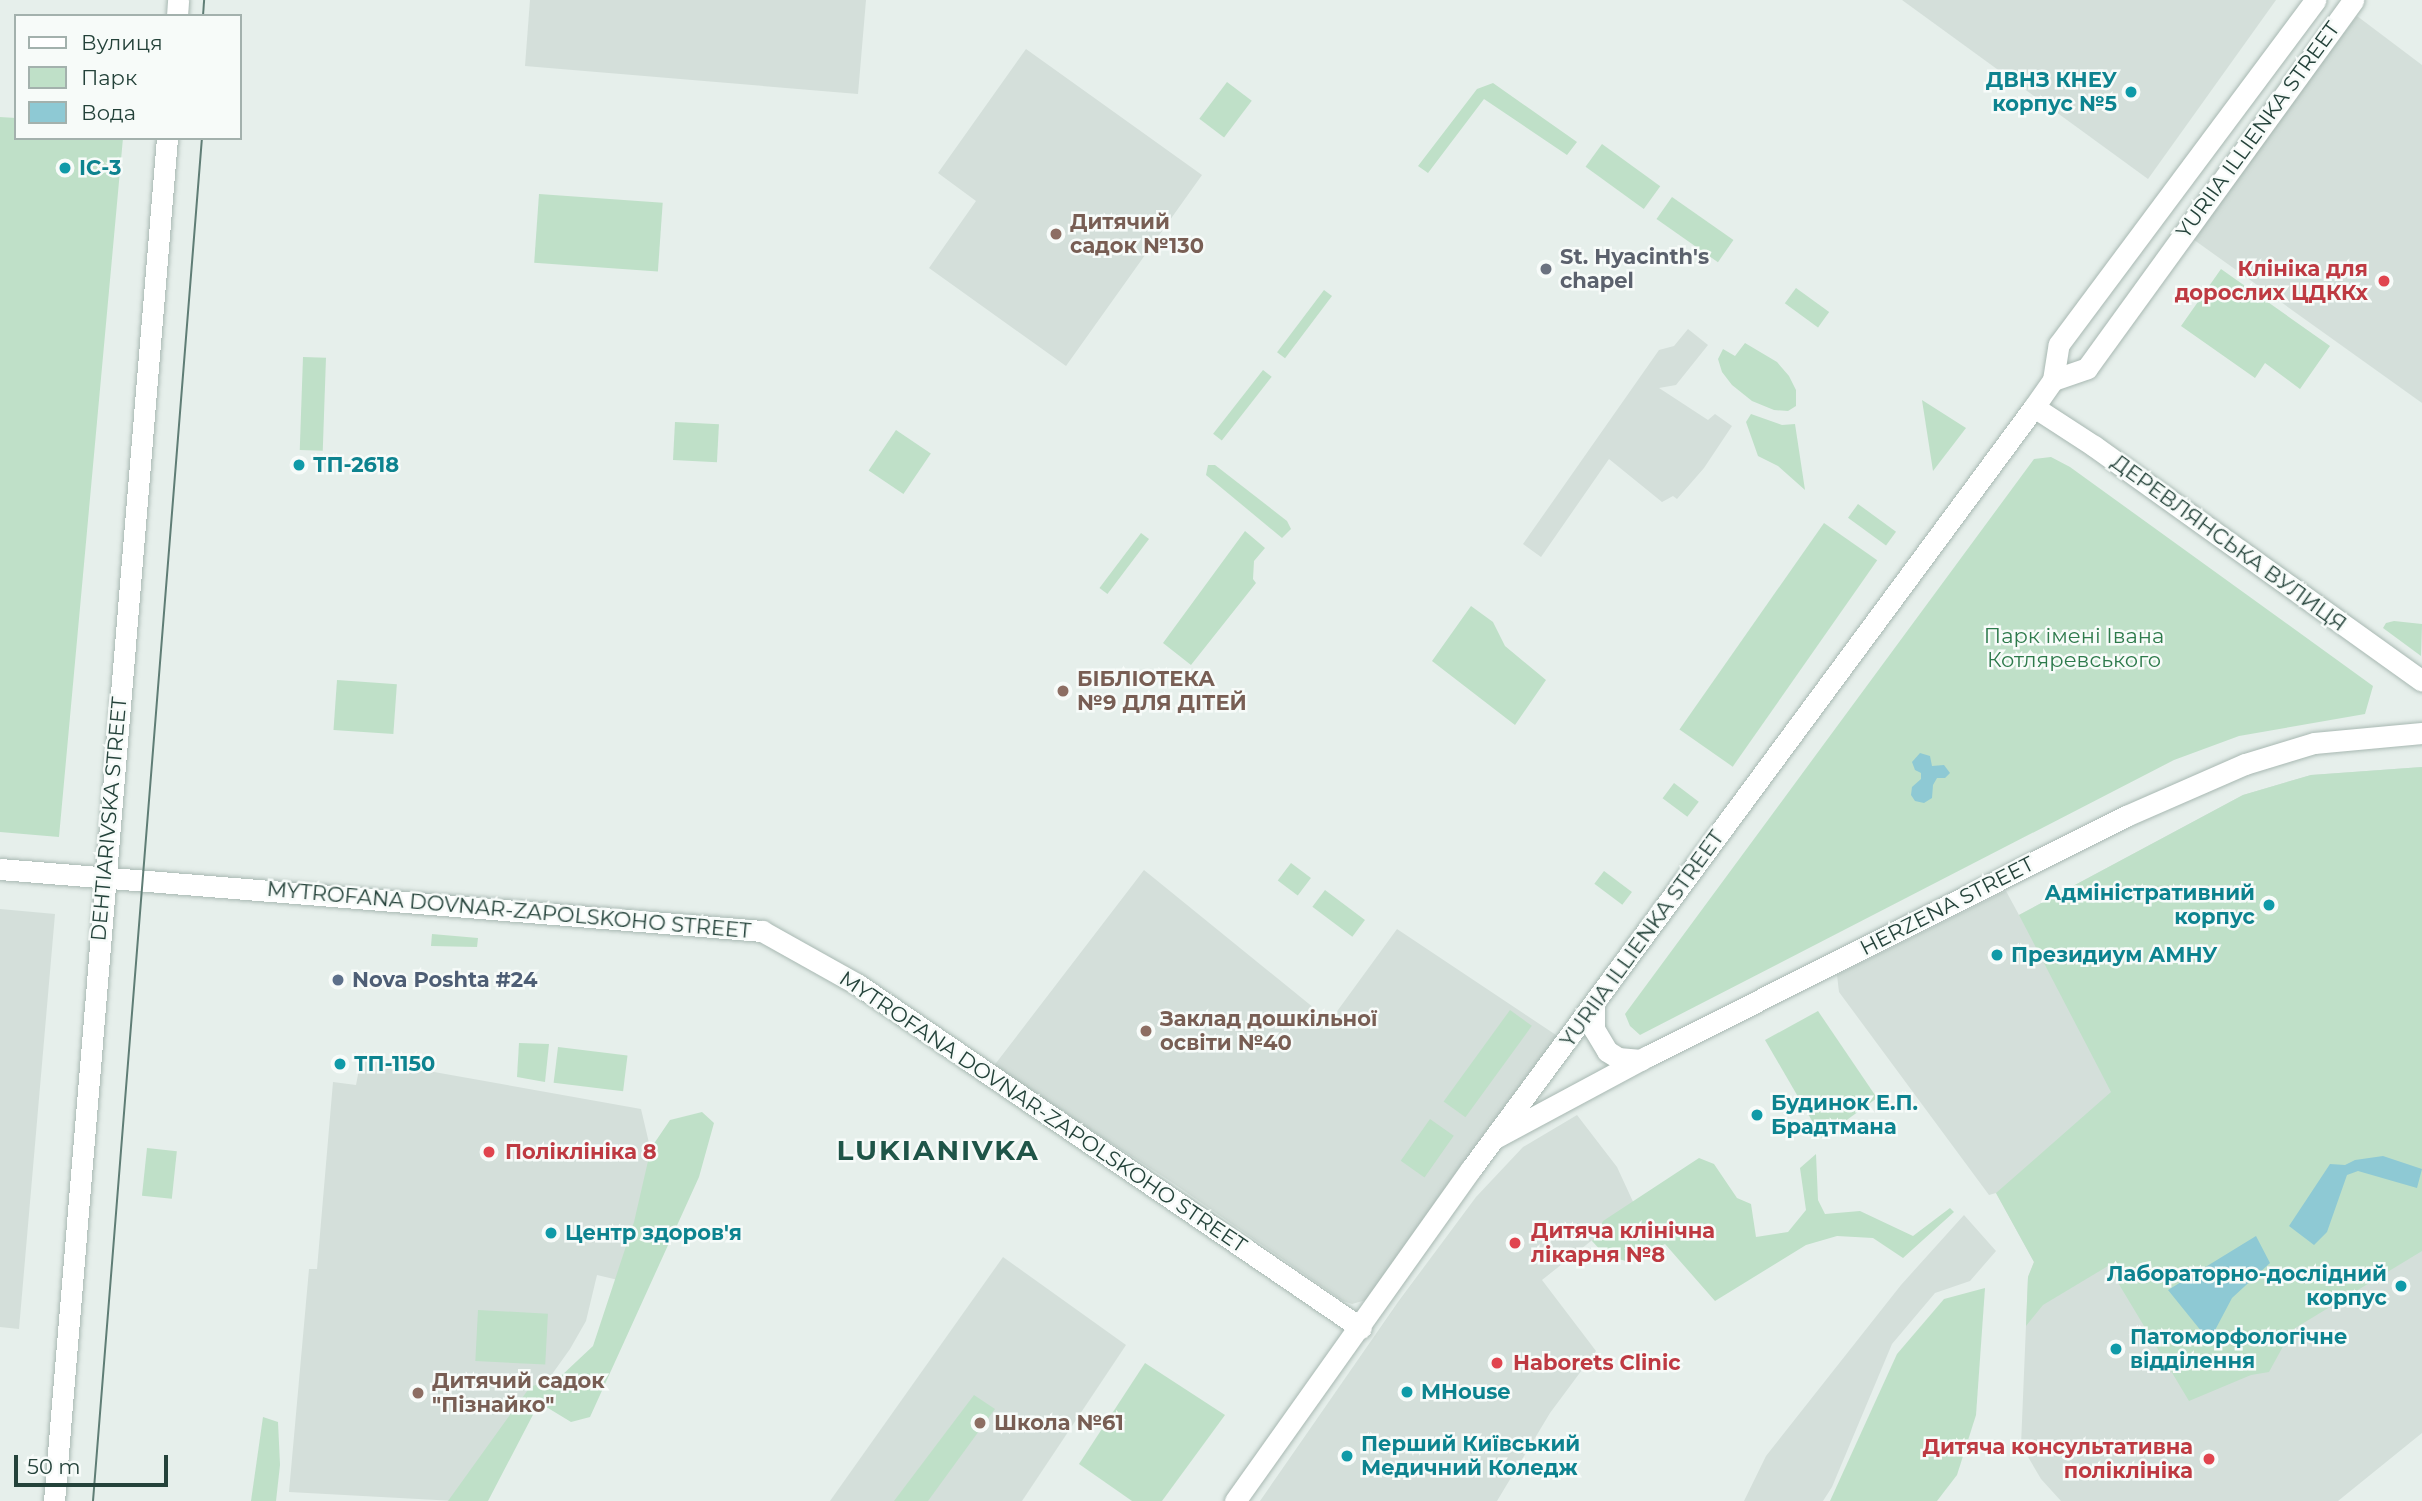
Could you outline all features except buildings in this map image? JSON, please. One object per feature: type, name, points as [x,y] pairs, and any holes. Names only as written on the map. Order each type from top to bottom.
[{"type":"main road","name":"YURIIA ILLIENKA STREET","points":[[1235,1501],[1361,1328],[1493,1139],[2034,407],[2053,380],[2059,344],[2315,0]]},
{"type":"main road","name":"YURIIA ILLIENKA STREET","points":[[2053,380],[2087,368],[2353,0]]},
{"type":"main road","name":"DEHTIARIVSKA STREET","points":[[54,1501],[167,140]]},
{"type":"main road","name":"ДЕРЕВЛЯНСЬКА ВУЛИЦЯ","points":[[2034,407],[2094,446],[2422,681]]},
{"type":"main road","name":"HERZENA STREET","points":[[1493,1139],[1641,1060],[2126,816],[2245,764],[2314,743],[2422,733]]},
{"type":"main road","name":"MYTROFANA DOVNAR-ZAPOLSKOHO STREET","points":[[0,869],[762,931],[857,984],[1361,1328]]},
{"type":"main road","points":[[1594,1004],[1594,1029],[1607,1051],[1618,1058],[1641,1060]]},
{"type":"shaded area","points":[[530,0],[866,0],[858,94],[525,66]]},
{"type":"shaded area","points":[[1902,0],[2276,0],[2148,179]]},
{"type":"shaded area","points":[[2357,16],[2422,65],[2422,403],[2190,237]]},
{"type":"shaded area","name":"Дитячий садок №130","points":[[1026,49],[1202,175],[1066,366],[929,268],[976,201],[938,173]]},
{"type":"shaded area","points":[[1688,329],[1708,345],[1676,385],[1659,388],[1708,420],[1715,414],[1732,426],[1704,468],[1677,499],[1673,496],[1662,502],[1609,459],[1541,557],[1523,544],[1659,350],[1674,346]]},
{"type":"shaded area","points":[[2422,767],[2422,1433],[2338,1501],[2061,1501],[2041,1479],[2021,1445],[2028,1277],[2034,1262],[1996,1193],[1989,1195],[1839,992],[1837,975],[2006,891],[2019,915],[2243,795],[2311,775]]},
{"type":"shaded area","points":[[1144,870],[1330,1021],[1397,929],[1559,1037],[1366,1300],[1352,1304],[1343,1301],[1170,1181],[993,1067]]},
{"type":"shaded area","points":[[0,909],[55,914],[19,1329],[0,1327]]},
{"type":"shaded area","points":[[361,1059],[641,1109],[661,1194],[631,1283],[597,1275],[586,1321],[570,1349],[508,1436],[455,1501],[289,1492],[309,1269],[317,1269],[333,1082],[356,1085]]},
{"type":"shaded area","points":[[1577,1115],[1617,1167],[1635,1206],[1542,1280],[1596,1351],[1550,1413],[1497,1501],[1260,1501],[1398,1302],[1476,1197],[1523,1147]]},
{"type":"shaded area","points":[[1964,1215],[1996,1251],[1970,1281],[1935,1293],[1892,1344],[1832,1487],[1823,1501],[1744,1501],[1766,1456],[1901,1285]]},
{"type":"shaded area","name":"Школа №61","points":[[1003,1257],[1126,1345],[1022,1501],[830,1501]]},
{"type":"green space","points":[[1227,82],[1252,101],[1224,137],[1199,119]]},
{"type":"green space","points":[[1493,83],[1577,142],[1567,155],[1484,99],[1428,173],[1418,166],[1477,89]]},
{"type":"green space","points":[[0,117],[14,118],[14,140],[123,140],[59,837],[0,832]]},
{"type":"green space","points":[[1602,144],[1660,186],[1644,209],[1586,167]]},
{"type":"green space","points":[[539,194],[663,203],[658,271],[534,263]]},
{"type":"green space","points":[[1672,197],[1733,240],[1718,262],[1657,219]]},
{"type":"green space","points":[[2221,269],[2330,346],[2300,389],[2265,363],[2255,378],[2181,326]]},
{"type":"green space","points":[[1796,288],[1829,312],[1818,327],[1785,303]]},
{"type":"green space","points":[[1324,290],[1332,296],[1285,358],[1277,352]]},
{"type":"green space","points":[[1745,343],[1777,362],[1789,376],[1796,390],[1796,406],[1788,411],[1774,410],[1752,401],[1732,385],[1722,372],[1718,359],[1723,349],[1735,356]]},
{"type":"green space","points":[[303,357],[326,358],[323,451],[300,450]]},
{"type":"green space","points":[[1263,370],[1272,377],[1222,441],[1213,434]]},
{"type":"green space","points":[[1922,400],[1966,428],[1933,471]]},
{"type":"green space","points":[[1751,414],[1782,425],[1795,424],[1805,490],[1778,466],[1758,456],[1746,422]]},
{"type":"green space","points":[[675,422],[719,424],[717,462],[673,460]]},
{"type":"green space","points":[[896,430],[931,453],[903,494],[869,471]]},
{"type":"green space","name":"Парк імені Івана Котляревського","points":[[2051,457],[2070,467],[2373,686],[2365,714],[2239,736],[2174,760],[1640,1035],[1630,1026],[1625,1014],[2034,459]]},
{"type":"green space","points":[[1208,465],[1215,465],[1287,521],[1291,529],[1282,538],[1206,475]]},
{"type":"green space","points":[[1858,504],[1896,532],[1886,545],[1848,518]]},
{"type":"green space","points":[[1824,523],[1877,560],[1733,767],[1679,729]]},
{"type":"green space","points":[[1245,531],[1265,548],[1254,561],[1253,579],[1256,583],[1191,665],[1163,643]]},
{"type":"green space","points":[[1141,533],[1149,539],[1107,594],[1099,588]]},
{"type":"green space","points":[[1471,606],[1493,622],[1505,646],[1546,680],[1515,725],[1432,661]]},
{"type":"green space","points":[[2394,621],[2422,624],[2421,656],[2383,628],[2386,623]]},
{"type":"green space","points":[[337,680],[397,684],[393,734],[334,730]]},
{"type":"green space","points":[[2422,767],[2422,1251],[2292,1330],[2269,1372],[2251,1375],[2189,1401],[2108,1266],[2043,1305],[2026,1326],[2028,1277],[2034,1262],[1996,1193],[2111,1092],[2019,915],[2243,795],[2311,775]]},
{"type":"green space","points":[[1674,783],[1699,802],[1687,817],[1663,798]]},
{"type":"green space","points":[[1291,863],[1311,878],[1298,896],[1278,881]]},
{"type":"green space","points":[[1604,871],[1632,892],[1622,905],[1594,884]]},
{"type":"green space","points":[[1325,890],[1365,920],[1352,937],[1312,907]]},
{"type":"green space","points":[[432,934],[478,938],[477,947],[431,946]]},
{"type":"green space","points":[[1510,1010],[1532,1026],[1465,1117],[1444,1101]]},
{"type":"green space","points":[[1818,1011],[1877,1098],[1822,1138],[1765,1040]]},
{"type":"green space","points":[[519,1043],[549,1044],[545,1082],[517,1077]]},
{"type":"green space","points":[[558,1047],[627,1056],[623,1091],[554,1083]]},
{"type":"green space","points":[[702,1112],[714,1123],[699,1177],[590,1417],[571,1422],[548,1408],[537,1407],[488,1501],[448,1501],[530,1387],[561,1376],[593,1346],[634,1222],[651,1148],[670,1120]]},
{"type":"green space","points":[[1430,1119],[1454,1136],[1425,1177],[1401,1161]]},
{"type":"green space","points":[[147,1148],[177,1151],[172,1199],[142,1196]]},
{"type":"green space","points":[[1816,1154],[1818,1200],[1825,1214],[1860,1211],[1913,1236],[1950,1208],[1954,1212],[1903,1258],[1873,1238],[1837,1236],[1806,1245],[1715,1301],[1665,1244],[1629,1262],[1605,1255],[1592,1241],[1603,1221],[1699,1158],[1714,1164],[1737,1198],[1751,1204],[1756,1237],[1788,1232],[1806,1210],[1800,1168]]},
{"type":"green space","points":[[1985,1288],[1976,1415],[1957,1475],[1937,1501],[1830,1501],[1897,1354],[1944,1299]]},
{"type":"green space","points":[[478,1310],[548,1314],[545,1365],[475,1361]]},
{"type":"green space","points":[[1145,1363],[1225,1415],[1162,1501],[1132,1501],[1079,1464]]},
{"type":"green space","points":[[974,1395],[995,1409],[928,1501],[894,1501]]},
{"type":"green space","points":[[263,1417],[278,1422],[280,1465],[276,1501],[251,1501]]},
{"type":"water","points":[[1920,753],[1930,756],[1932,766],[1944,765],[1950,773],[1945,778],[1937,778],[1933,785],[1932,798],[1924,803],[1915,801],[1911,795],[1912,787],[1921,779],[1921,773],[1915,770],[1912,762]]},
{"type":"water","points":[[2383,1156],[2422,1169],[2417,1188],[2358,1171],[2347,1175],[2327,1232],[2314,1245],[2289,1226],[2330,1164],[2345,1165],[2355,1160]]},
{"type":"water","points":[[2256,1236],[2270,1263],[2232,1298],[2213,1334],[2206,1337],[2168,1290]]},
{"type":"tram line","points":[[203,14],[204,0]]},
{"type":"tram line","points":[[93,1501],[202,140]]},
{"type":"place","name":"ДВНЗ КНЕУ корпус №5","points":[[2131,92]]},
{"type":"place","name":"ІС-3","points":[[65,168]]},
{"type":"place","name":"Дитячий садок №130","points":[[1056,234]]},
{"type":"place","name":"St. Hyacinth's chapel","points":[[1546,269]]},
{"type":"place","name":"Клініка для дорослих ЦДККх","points":[[2384,281]]},
{"type":"place","name":"ТП-2618","points":[[299,465]]},
{"type":"place","name":"БІБЛІОТЕКА №9 ДЛЯ ДІТЕЙ","points":[[1063,691]]},
{"type":"place","name":"Адміністративний корпус","points":[[2269,905]]},
{"type":"place","name":"Президиум АМНУ","points":[[1997,955]]},
{"type":"place","name":"Nova Poshta #24","points":[[338,980]]},
{"type":"place","name":"Заклад дошкільної освіти №40","points":[[1146,1031]]},
{"type":"place","name":"ТП-1150","points":[[340,1064]]},
{"type":"place","name":"Будинок Е.П. Брадтмана","points":[[1757,1115]]},
{"type":"place","name":"Поліклініка 8","points":[[489,1152]]},
{"type":"place","name":"Центр здоров'я","points":[[551,1233]]},
{"type":"place","name":"Дитяча клінічна лікарня №8","points":[[1515,1243]]},
{"type":"place","name":"Лабораторно-дослідний корпус","points":[[2401,1286]]},
{"type":"place","name":"Патоморфологічне відділення","points":[[2116,1349]]},
{"type":"place","name":"Haborets Clinic","points":[[1497,1363]]},
{"type":"place","name":"MHouse","points":[[1407,1392]]},
{"type":"place","name":"Дитячий садок \"Пізнайко\"","points":[[418,1393]]},
{"type":"place","name":"Школа №61","points":[[980,1423]]},
{"type":"place","name":"Перший Київський Медичний Коледж","points":[[1347,1456]]},
{"type":"place","name":"Дитяча консультативна поліклініка","points":[[2209,1459]]},
{"type":"district","name":"LUKIANIVKA","points":[[938,1150]]}]
